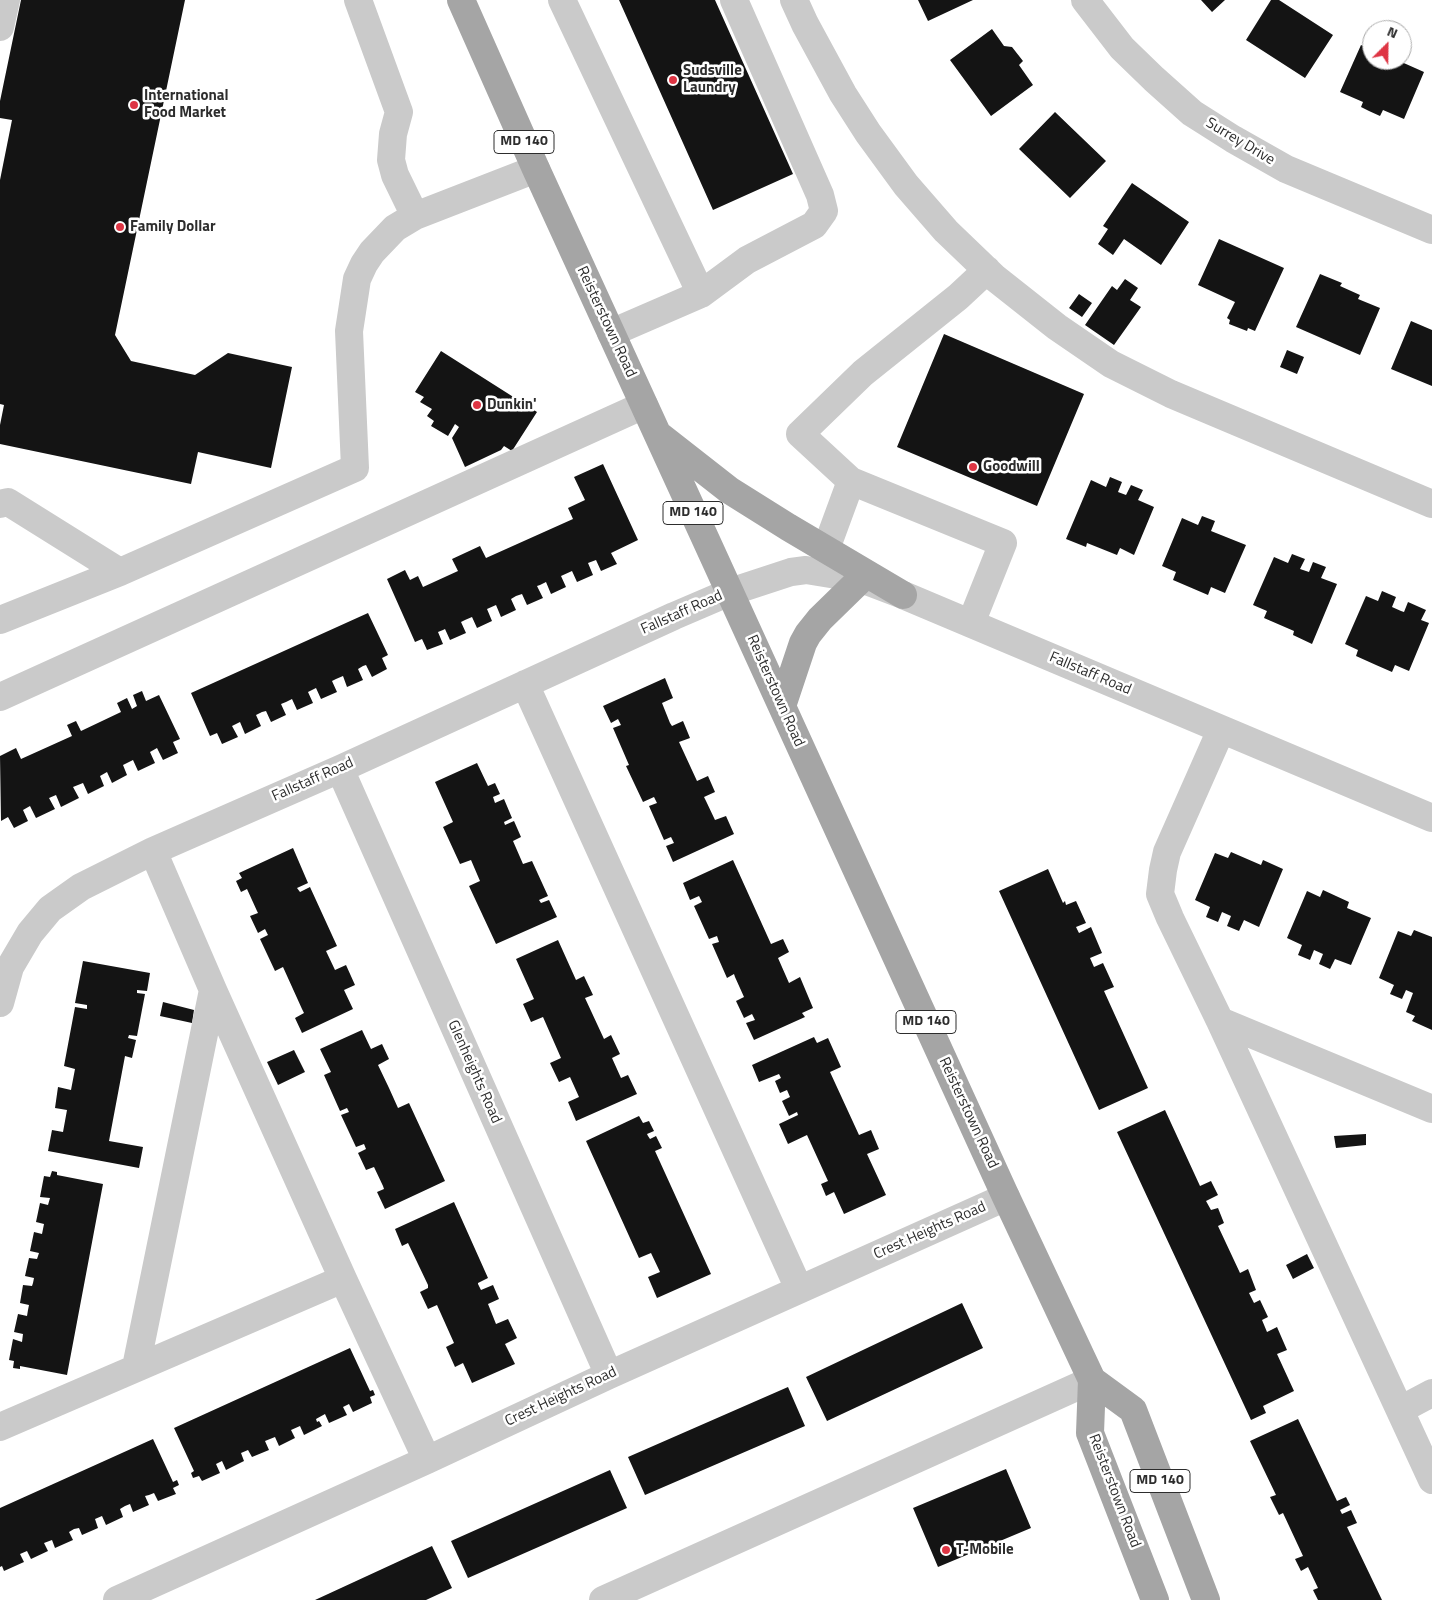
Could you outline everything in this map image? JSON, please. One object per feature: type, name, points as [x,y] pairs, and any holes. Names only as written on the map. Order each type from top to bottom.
[{"type":"main road","name":"Reisterstown Road","points":[[461,0],[657,434],[1006,1197],[1092,1380],[1090,1433],[1155,1600]]},
{"type":"main road","points":[[657,434],[728,490],[903,594]]},
{"type":"main road","points":[[782,706],[803,643],[808,634],[820,619],[861,579]]},
{"type":"main road","name":"Reisterstown Road","points":[[1092,1380],[1133,1410],[1206,1600]]},
{"type":"street","points":[[0,27],[6,0]]},
{"type":"street","points":[[358,0],[399,112],[393,134],[391,160],[395,174],[415,216]]},
{"type":"street","points":[[562,0],[701,294]]},
{"type":"street","points":[[611,333],[701,294],[747,260],[814,225],[824,211],[820,195],[734,0]]},
{"type":"street","points":[[794,0],[843,94],[906,185],[946,231],[987,270],[1057,327],[1110,364],[1171,394],[1432,504]]},
{"type":"street","name":"Surrey Drive","points":[[1085,0],[1122,48],[1192,113],[1286,169],[1432,230]]},
{"type":"street","points":[[0,620],[120,572],[355,468],[349,330],[357,279],[372,252],[381,240],[395,228],[415,216],[536,169]]},
{"type":"street","points":[[971,623],[1003,543],[851,481],[800,434],[863,373],[958,297],[987,270]]},
{"type":"street","points":[[0,697],[644,405]]},
{"type":"street","points":[[826,549],[851,481]]},
{"type":"street","points":[[0,504],[8,502],[120,572]]},
{"type":"street","name":"Fallstaff Road","points":[[0,1003],[10,967],[30,933],[50,909],[81,887],[153,851],[340,769],[730,592],[781,574],[806,570],[861,579],[903,594],[1432,818]]},
{"type":"street","points":[[525,684],[799,1290]]},
{"type":"street","points":[[1221,730],[1167,852],[1162,870],[1160,894],[1432,1480]]},
{"type":"street","name":"Glenheights Road","points":[[340,769],[609,1375]]},
{"type":"street","points":[[153,851],[427,1460]]},
{"type":"street","points":[[136,1367],[214,990]]},
{"type":"street","points":[[1220,1021],[1432,1109]]},
{"type":"street","name":"Crest Heights Road","points":[[116,1600],[427,1460],[609,1375],[1006,1197]]},
{"type":"street","points":[[0,1427],[344,1279]]},
{"type":"street","points":[[603,1600],[1092,1380]]},
{"type":"street","points":[[1400,1410],[1432,1393]]},
{"type":"building","points":[[21,0],[185,0],[115,335],[131,361],[195,375],[228,353],[292,367],[271,468],[198,452],[191,484],[0,444],[0,425],[4,405],[0,404],[0,180],[12,120],[0,118],[0,101]]},
{"type":"building","points":[[619,0],[715,0],[793,174],[713,210]]},
{"type":"building","points":[[918,0],[973,0],[928,21]]},
{"type":"building","points":[[1201,0],[1225,0],[1212,12]]},
{"type":"building","points":[[1271,0],[1279,0],[1333,35],[1305,78],[1246,40]]},
{"type":"building","points":[[992,29],[1004,46],[1012,47],[1023,61],[1019,65],[1033,85],[991,116],[950,60]]},
{"type":"building","points":[[1361,45],[1362,70],[1412,70],[1412,67],[1424,72],[1404,119],[1383,110],[1380,116],[1361,107],[1363,102],[1340,92]]},
{"type":"building","points":[[1055,112],[1106,161],[1070,198],[1019,149]]},
{"type":"building","points":[[1132,183],[1189,222],[1161,265],[1124,239],[1113,255],[1098,244],[1108,229],[1103,226]]},
{"type":"building","points":[[1219,239],[1284,268],[1255,331],[1248,328],[1247,331],[1229,324],[1230,320],[1227,318],[1235,302],[1198,285]]},
{"type":"building","points":[[1320,274],[1342,283],[1340,286],[1360,295],[1358,299],[1380,308],[1360,355],[1296,327]]},
{"type":"building","points":[[1125,279],[1138,288],[1130,300],[1141,307],[1114,345],[1085,325],[1112,286],[1117,290]]},
{"type":"building","points":[[1079,294],[1092,303],[1082,317],[1069,308]]},
{"type":"building","points":[[1411,321],[1432,330],[1432,386],[1391,369]]},
{"type":"building","points":[[944,334],[1084,394],[1037,506],[897,447]]},
{"type":"building","points":[[1287,350],[1304,357],[1297,374],[1280,367]]},
{"type":"building","name":"Dunkin'","points":[[441,351],[537,412],[512,451],[504,446],[501,450],[465,467],[452,438],[459,427],[455,424],[448,436],[431,426],[434,421],[427,416],[432,409],[420,402],[424,397],[415,392]]},
{"type":"building","points":[[603,464],[638,540],[611,553],[617,564],[601,571],[596,560],[588,563],[593,575],[577,582],[572,571],[561,576],[566,587],[551,594],[546,582],[537,586],[543,598],[527,605],[522,594],[516,596],[511,599],[516,610],[501,617],[496,605],[487,609],[492,621],[477,628],[472,617],[465,620],[461,622],[466,633],[450,640],[445,629],[438,632],[443,644],[427,650],[422,639],[415,642],[387,579],[405,570],[410,580],[418,576],[423,587],[458,571],[452,559],[480,546],[486,558],[573,519],[568,508],[585,500],[574,477]]},
{"type":"building","points":[[1110,477],[1122,482],[1118,492],[1126,495],[1131,485],[1143,490],[1138,500],[1154,507],[1134,555],[1120,548],[1117,555],[1087,543],[1086,547],[1066,539],[1091,480],[1106,487]]},
{"type":"building","points":[[1202,516],[1215,521],[1211,531],[1246,545],[1225,593],[1211,587],[1208,595],[1173,580],[1176,572],[1162,566],[1182,518],[1198,525]]},
{"type":"building","points":[[1292,554],[1305,559],[1300,569],[1309,572],[1313,562],[1326,567],[1321,578],[1337,584],[1312,644],[1293,635],[1294,631],[1264,618],[1267,611],[1253,605],[1274,557],[1288,563]]},
{"type":"building","points":[[1382,591],[1396,597],[1392,607],[1401,611],[1404,612],[1408,602],[1426,610],[1421,620],[1429,623],[1409,671],[1395,665],[1392,672],[1356,656],[1358,650],[1345,644],[1366,596],[1378,601]]},
{"type":"building","points":[[368,613],[388,655],[382,658],[387,669],[372,677],[366,665],[363,666],[358,669],[363,680],[347,687],[343,676],[336,679],[332,681],[337,692],[321,699],[316,688],[308,692],[313,703],[297,710],[292,699],[281,704],[286,715],[271,722],[266,711],[262,712],[256,715],[261,726],[245,734],[240,722],[232,726],[238,737],[222,744],[217,733],[210,736],[191,693]]},
{"type":"building","points":[[665,678],[673,698],[662,703],[670,723],[672,726],[683,721],[690,738],[679,742],[697,781],[708,776],[715,792],[704,797],[715,820],[726,816],[734,834],[673,862],[666,846],[674,843],[671,837],[664,840],[649,806],[657,803],[654,797],[643,802],[626,766],[629,765],[613,728],[621,725],[618,719],[611,723],[603,706]]},
{"type":"building","points":[[142,691],[146,701],[159,695],[180,739],[173,742],[178,753],[163,760],[157,748],[150,752],[155,763],[138,771],[133,760],[123,765],[127,775],[112,783],[107,772],[100,776],[104,786],[88,794],[83,783],[73,787],[79,798],[61,807],[56,795],[49,798],[55,809],[36,818],[30,806],[23,810],[28,821],[14,828],[8,817],[1,821],[0,756],[16,748],[21,759],[72,736],[67,725],[76,721],[81,731],[121,712],[117,703],[127,698],[132,709],[137,706],[133,695]]},
{"type":"building","points":[[477,763],[488,786],[495,783],[500,794],[493,797],[495,803],[504,799],[512,818],[504,822],[505,825],[514,821],[521,837],[513,841],[523,864],[532,861],[548,896],[539,900],[541,903],[549,900],[557,917],[496,944],[469,886],[480,881],[471,860],[460,864],[443,827],[453,822],[435,782]]},
{"type":"building","points":[[293,848],[308,883],[297,888],[300,892],[310,887],[337,946],[326,951],[335,970],[346,965],[355,985],[344,990],[353,1009],[302,1033],[295,1018],[304,1013],[283,967],[275,971],[260,939],[268,935],[265,929],[258,933],[250,916],[258,913],[247,889],[241,892],[236,881],[242,878],[239,873]]},
{"type":"building","points":[[1231,852],[1261,865],[1263,860],[1283,869],[1259,927],[1244,920],[1239,931],[1227,926],[1231,916],[1222,912],[1218,922],[1206,917],[1210,907],[1195,900],[1215,853],[1228,858]]},
{"type":"building","points":[[733,860],[771,944],[783,939],[789,952],[778,958],[789,983],[800,977],[813,1008],[802,1013],[805,1017],[754,1040],[746,1023],[755,1020],[752,1014],[744,1018],[736,1001],[744,997],[734,974],[727,978],[712,944],[719,942],[717,936],[709,939],[694,906],[702,902],[699,896],[690,900],[683,883]]},
{"type":"building","points":[[1048,869],[1063,903],[1065,901],[1066,905],[1076,901],[1086,923],[1076,927],[1079,933],[1091,927],[1102,953],[1090,958],[1094,967],[1103,963],[1114,987],[1104,991],[1148,1088],[1099,1110],[999,891]]},
{"type":"building","points":[[1323,890],[1349,902],[1347,908],[1371,918],[1351,965],[1335,959],[1330,969],[1319,964],[1323,954],[1314,950],[1310,960],[1298,955],[1302,945],[1287,938],[1307,891],[1320,897]]},
{"type":"building","points":[[1414,930],[1432,937],[1432,1030],[1412,1021],[1415,1016],[1406,1012],[1413,993],[1406,990],[1402,999],[1390,994],[1394,985],[1379,978],[1398,931],[1411,936]]},
{"type":"building","points":[[558,940],[576,980],[584,976],[593,995],[585,998],[604,1039],[611,1035],[620,1054],[612,1058],[621,1078],[628,1075],[637,1094],[576,1121],[568,1102],[579,1097],[570,1077],[559,1082],[550,1063],[561,1058],[543,1017],[531,1022],[523,1004],[534,999],[516,959]]},
{"type":"building","points":[[83,961],[150,973],[147,991],[137,990],[137,993],[145,994],[137,1036],[129,1035],[128,1038],[136,1040],[132,1058],[125,1056],[109,1141],[143,1147],[139,1168],[48,1151],[52,1130],[63,1132],[67,1110],[55,1108],[58,1087],[71,1090],[75,1069],[64,1066],[75,1007],[87,1009],[87,1005],[75,1003]]},
{"type":"building","points":[[163,1002],[194,1010],[192,1023],[160,1016]]},
{"type":"building","points":[[362,1030],[371,1049],[382,1044],[389,1059],[378,1065],[398,1108],[409,1103],[445,1181],[385,1209],[377,1192],[384,1189],[383,1186],[374,1167],[366,1170],[358,1153],[366,1149],[364,1144],[356,1147],[341,1115],[349,1112],[347,1108],[340,1111],[324,1075],[331,1072],[320,1049]]},
{"type":"building","points":[[814,1037],[817,1043],[828,1038],[841,1067],[830,1072],[859,1135],[871,1130],[879,1149],[867,1154],[886,1195],[844,1214],[834,1192],[826,1196],[821,1184],[828,1181],[807,1135],[788,1144],[779,1124],[798,1115],[797,1112],[789,1116],[782,1101],[790,1097],[787,1090],[780,1093],[775,1081],[781,1078],[779,1074],[759,1082],[752,1065]]},
{"type":"building","points":[[294,1050],[305,1072],[278,1085],[267,1062]]},
{"type":"building","points":[[1165,1110],[1200,1186],[1211,1181],[1218,1195],[1206,1201],[1211,1210],[1218,1208],[1224,1223],[1218,1226],[1240,1273],[1248,1269],[1256,1290],[1249,1293],[1254,1303],[1260,1300],[1268,1317],[1262,1320],[1267,1332],[1277,1327],[1287,1350],[1277,1354],[1294,1391],[1263,1406],[1266,1413],[1251,1420],[1117,1132]]},
{"type":"building","points":[[639,1116],[643,1123],[649,1121],[654,1131],[647,1134],[650,1139],[656,1136],[662,1148],[655,1151],[711,1274],[657,1298],[648,1277],[660,1272],[651,1253],[639,1258],[586,1141]]},
{"type":"building","points":[[1366,1134],[1366,1145],[1336,1148],[1334,1136]]},
{"type":"building","points":[[52,1171],[57,1172],[57,1175],[103,1184],[67,1375],[20,1366],[20,1369],[13,1368],[14,1361],[9,1360],[13,1339],[22,1342],[23,1334],[14,1332],[18,1314],[27,1316],[29,1305],[20,1303],[23,1285],[32,1286],[33,1283],[34,1278],[25,1276],[29,1258],[37,1259],[39,1253],[30,1251],[34,1232],[42,1234],[44,1224],[36,1222],[40,1203],[48,1205],[50,1198],[40,1197],[44,1176],[50,1177]]},
{"type":"building","points":[[454,1202],[488,1278],[478,1284],[481,1290],[493,1285],[499,1299],[488,1304],[496,1324],[508,1319],[517,1338],[505,1344],[515,1364],[472,1383],[463,1363],[455,1367],[446,1347],[454,1343],[437,1305],[428,1309],[420,1292],[428,1288],[428,1285],[408,1243],[402,1246],[395,1229]]},
{"type":"building","points":[[1307,1254],[1314,1268],[1293,1279],[1286,1265]]},
{"type":"building","points":[[962,1303],[983,1348],[827,1421],[806,1377]]},
{"type":"building","points":[[350,1348],[370,1391],[373,1390],[375,1395],[370,1397],[372,1403],[353,1412],[349,1404],[343,1407],[347,1415],[329,1423],[325,1414],[316,1419],[322,1426],[304,1435],[300,1426],[291,1430],[295,1438],[279,1446],[275,1437],[265,1441],[269,1450],[252,1457],[248,1450],[241,1453],[244,1461],[226,1470],[222,1461],[216,1464],[220,1473],[202,1481],[199,1476],[193,1478],[191,1473],[194,1471],[174,1428]]},
{"type":"building","points":[[788,1387],[805,1426],[645,1495],[628,1457]]},
{"type":"building","points":[[1298,1419],[1337,1501],[1346,1497],[1350,1505],[1340,1510],[1342,1514],[1351,1510],[1357,1523],[1347,1527],[1382,1600],[1318,1600],[1313,1590],[1318,1588],[1308,1567],[1301,1571],[1295,1559],[1303,1556],[1283,1513],[1279,1515],[1270,1497],[1276,1495],[1250,1441]]},
{"type":"building","points":[[153,1439],[173,1482],[177,1480],[179,1485],[173,1488],[176,1494],[158,1501],[154,1493],[145,1496],[149,1505],[133,1512],[130,1504],[125,1506],[120,1509],[123,1517],[106,1525],[102,1516],[95,1519],[98,1528],[82,1535],[79,1528],[74,1529],[69,1532],[73,1540],[55,1548],[52,1540],[44,1543],[48,1551],[31,1559],[27,1551],[20,1554],[24,1562],[4,1571],[2,1566],[0,1567],[0,1508]]},
{"type":"building","points":[[1006,1469],[1031,1528],[938,1567],[913,1508]]},
{"type":"building","points":[[610,1470],[627,1508],[468,1578],[451,1541]]},
{"type":"building","points":[[432,1546],[452,1588],[426,1600],[315,1600]]},
{"type":"place","name":"Sudsville Laundry","points":[[673,80]]},
{"type":"place","name":"International Food Market","points":[[134,105]]},
{"type":"place","name":"Family Dollar","points":[[120,227]]},
{"type":"place","name":"Dunkin'","points":[[477,405]]},
{"type":"place","name":"Goodwill","points":[[973,467]]},
{"type":"place","name":"T-Mobile","points":[[946,1550]]}]
